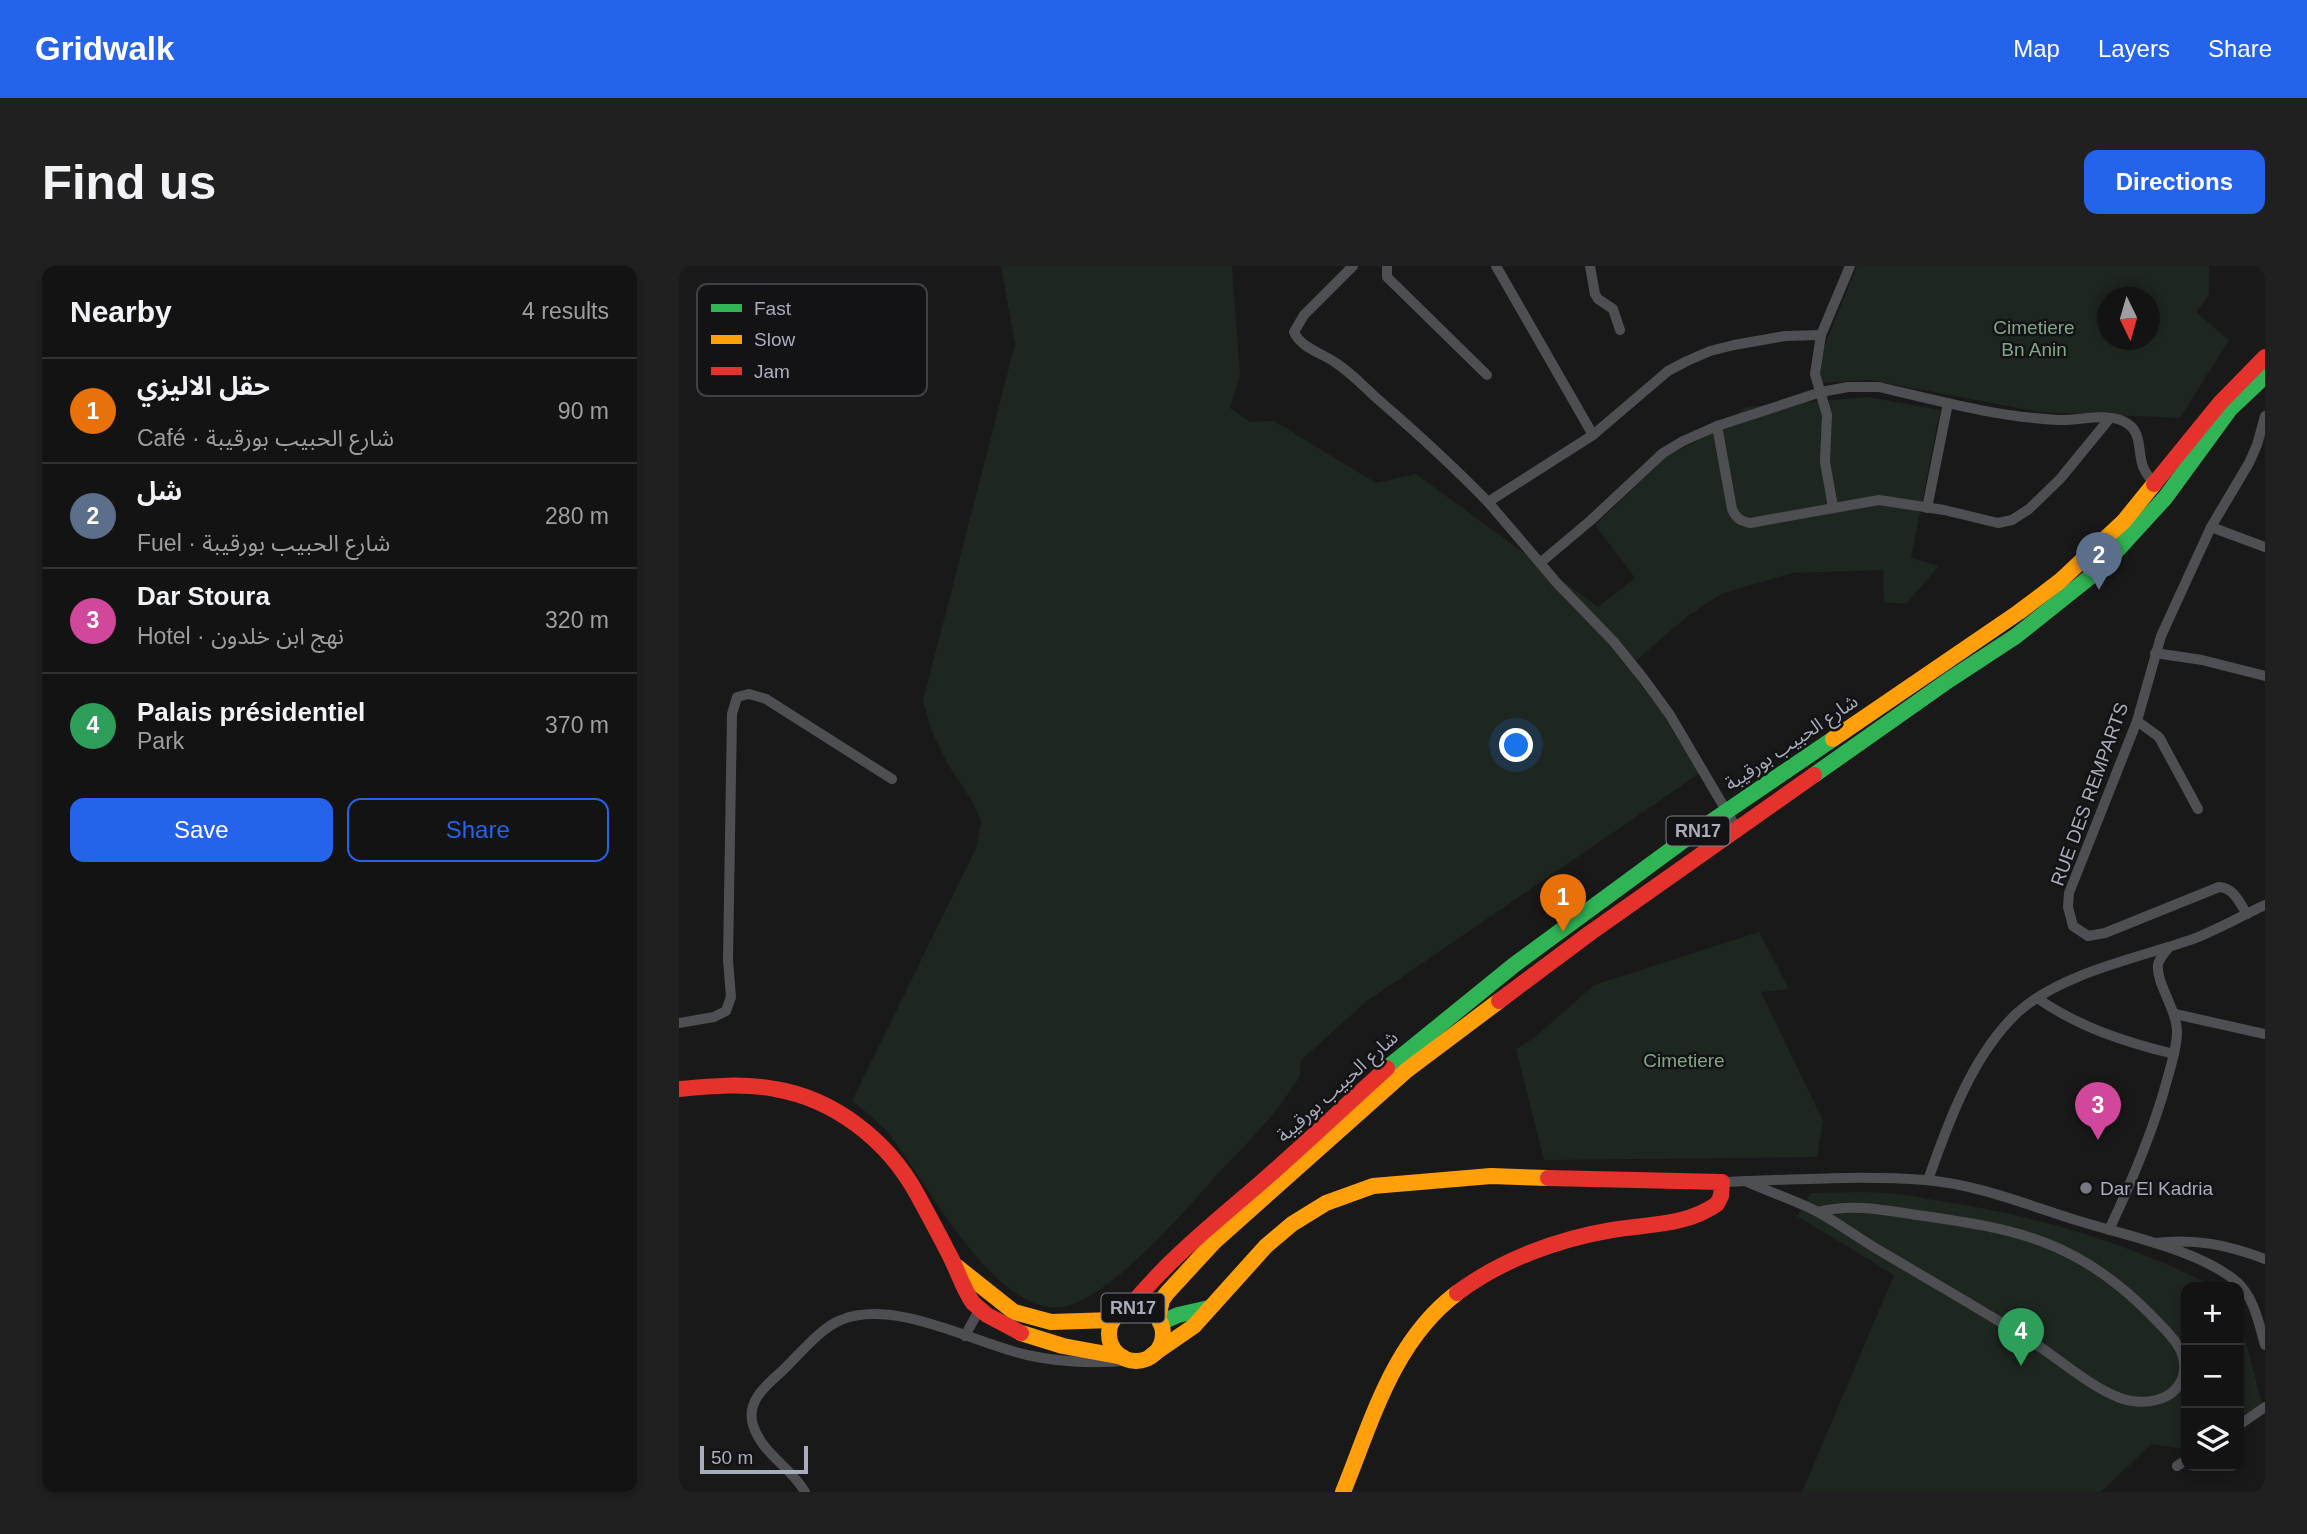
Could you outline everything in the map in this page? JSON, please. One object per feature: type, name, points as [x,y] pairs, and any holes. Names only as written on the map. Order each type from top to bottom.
[{"type":"main road","name":"شارع الحبيب بورقيبة","points":[[1129,1308],[1153,1278],[1197,1236],[1264,1180],[1391,1064],[1514,965],[1726,812],[2019,612],[2096,550],[2124,521],[2220,403],[2265,356]]},
{"type":"main road","name":"شارع الحبيب بورقيبة","points":[[1159,1321],[1162,1300],[1214,1242],[1407,1070],[1536,973],[1737,829],[2016,636],[2100,569],[2165,498],[2230,410],[2265,376]]},
{"type":"main road","points":[[679,1089],[725,1084],[773,1087],[810,1096],[840,1112],[871,1135],[903,1171],[961,1283],[979,1310],[1025,1336],[1044,1343],[1128,1359]]},
{"type":"main road","name":"RN17","points":[[1152,1355],[1162,1340],[1159,1321],[1146,1309],[1129,1308],[1123,1311],[1113,1320],[1109,1336],[1116,1352],[1128,1359],[1152,1355],[1194,1326],[1266,1246],[1292,1224],[1326,1203],[1373,1186],[1490,1175],[1691,1193],[1722,1182]]},
{"type":"main road","points":[[1343,1492],[1378,1404],[1400,1360],[1417,1330],[1453,1296],[1496,1269],[1568,1240],[1675,1222],[1713,1208],[1719,1202],[1722,1182]]},
{"type":"main road","points":[[1675,1222],[1691,1193]]},
{"type":"main road","points":[[953,1264],[1014,1312],[1051,1322],[1113,1320]]},
{"type":"main road","name":"RN17","points":[[1159,1321],[1209,1308]]},
{"type":"street","points":[[1353,266],[1304,314],[1294,332],[1295,336],[1302,344],[1329,358],[1357,379],[1419,434],[1488,502],[1556,582],[1614,642],[1643,678],[1685,739],[1737,829]]},
{"type":"street","points":[[1387,266],[1387,277],[1487,375]]},
{"type":"street","points":[[1496,266],[1593,435]]},
{"type":"street","points":[[1590,266],[1595,294],[1613,309],[1620,330]]},
{"type":"street","points":[[1833,507],[1825,462],[1827,415],[1815,374],[1821,335],[1850,266]]},
{"type":"street","points":[[1488,502],[1593,435],[1668,371],[1698,356],[1734,345],[1821,335]]},
{"type":"street","points":[[1540,563],[1663,453],[1717,426],[1821,392],[1848,387],[1872,386],[2000,415],[2064,420],[2110,418],[2127,422],[2134,429],[2144,470],[2165,498]]},
{"type":"street","points":[[1927,508],[1948,403]]},
{"type":"street","name":"RUE DES REMPARTS","points":[[2247,914],[2234,893],[2219,887],[2105,933],[2088,936],[2073,926],[2068,906],[2070,893],[2137,721],[2155,653],[2211,527],[2249,463],[2265,416]]},
{"type":"street","points":[[1717,426],[1732,509],[1735,517],[1741,521],[1759,521],[1879,500],[1998,523],[2013,520],[2029,509],[2060,479],[2110,418]]},
{"type":"street","points":[[2211,527],[2265,547]]},
{"type":"street","points":[[2155,653],[2202,660],[2265,676]]},
{"type":"street","points":[[679,1023],[714,1017],[726,1011],[731,997],[728,960],[732,714],[737,697],[749,694],[766,699],[892,779]]},
{"type":"street","points":[[2137,721],[2159,737],[2198,809]]},
{"type":"street","points":[[1928,1180],[1944,1132],[1975,1071],[2009,1023],[2037,998],[2086,974],[2195,938],[2265,905]]},
{"type":"street","points":[[2109,1230],[2143,1153],[2161,1103],[2173,1054],[2177,1033],[2175,1014],[2158,965],[2170,946]]},
{"type":"street","points":[[2037,998],[2070,1020],[2120,1040],[2173,1054]]},
{"type":"street","points":[[2175,1014],[2265,1034]]},
{"type":"street","points":[[1722,1182],[1878,1178],[1928,1180],[2013,1200],[2153,1243],[2211,1264],[2239,1284],[2251,1301],[2265,1345]]},
{"type":"street","points":[[1745,1181],[1818,1212],[2026,1337],[2103,1389],[2121,1398],[2153,1402],[2175,1390],[2181,1381],[2183,1356],[2176,1341],[2127,1292],[2099,1269],[2067,1251],[2002,1229],[1952,1220],[1849,1207],[1818,1212]]},
{"type":"street","points":[[2153,1243],[2214,1243],[2265,1259]]},
{"type":"street","points":[[965,1336],[979,1310]]},
{"type":"street","points":[[805,1492],[773,1458],[753,1424],[754,1402],[758,1394],[778,1374],[832,1324],[854,1316],[894,1316],[1024,1354],[1061,1362],[1097,1364],[1128,1359]]},
{"type":"street","points":[[2244,1422],[2265,1407]]},
{"type":"green space","points":[[1001,266],[1232,266],[1240,375],[1230,408],[1250,422],[1274,421],[1376,483],[1416,474],[1598,607],[1635,578],[1595,525],[1667,456],[1714,432],[1746,407],[1868,397],[1940,410],[1911,558],[1939,566],[1906,604],[1884,602],[1883,570],[1793,573],[1721,594],[1689,615],[1633,663],[1700,773],[1367,1001],[1300,1061],[1300,1076],[1279,1106],[1161,1236],[1103,1288],[1067,1306],[1041,1305],[1015,1293],[990,1271],[965,1243],[888,1133],[852,1101],[977,846],[981,821],[972,801],[947,763],[931,729],[923,701],[1015,344]]},
{"type":"green space","name":"Cimetiere Bn Anin","points":[[1857,266],[2209,266],[2209,295],[2196,312],[2229,340],[2180,418],[2039,412],[1870,380],[1819,383],[1824,347]]},
{"type":"green space","name":"Cimetiere","points":[[1759,932],[1789,989],[1761,992],[1823,1121],[1817,1157],[1544,1160],[1516,1049],[1534,1038],[1594,985]]},
{"type":"green space","points":[[1811,1193],[1892,1193],[2006,1213],[2078,1232],[2147,1256],[2204,1282],[2181,1282],[2181,1448],[2151,1444],[2101,1492],[1802,1492],[1894,1275],[1797,1216]]},
{"type":"green space","points":[[2244,1334],[2262,1404],[2244,1415]]},
{"type":"traffic: fast","points":[[1814,775],[2016,636],[2100,569],[2165,498],[2230,409],[2265,376]]},
{"type":"traffic: fast","points":[[1387,1068],[1514,965],[1680,843],[1833,739]]},
{"type":"traffic: fast","points":[[1160,1323],[1178,1315],[1209,1308]]},
{"type":"traffic: slow","points":[[1833,739],[2060,581],[2124,521],[2154,484]]},
{"type":"traffic: slow","points":[[1158,1318],[1162,1300],[1167,1293],[1214,1242],[1407,1070],[1499,1001]]},
{"type":"traffic: slow","points":[[1152,1355],[1194,1326],[1266,1246],[1292,1224],[1326,1203],[1373,1186],[1491,1176],[1548,1178]]},
{"type":"traffic: slow","points":[[956,1266],[1014,1312],[1051,1322],[1113,1320]]},
{"type":"traffic: slow","points":[[1343,1492],[1375,1410],[1400,1358],[1435,1312],[1457,1293]]},
{"type":"traffic: slow","points":[[1136,1307],[1155,1315],[1163,1334],[1155,1353],[1136,1361],[1117,1353],[1109,1334],[1117,1315],[1136,1307]]},
{"type":"traffic: slow","points":[[1021,1333],[1063,1346],[1123,1357]]},
{"type":"traffic: jam","points":[[2154,484],[2220,403],[2265,357]]},
{"type":"traffic: jam","points":[[1499,1001],[1590,933],[1814,775]]},
{"type":"traffic: jam","points":[[1129,1308],[1177,1256],[1387,1068]]},
{"type":"traffic: jam","points":[[679,1089],[715,1086],[775,1089],[818,1102],[858,1125],[891,1157],[905,1175],[973,1303],[987,1315],[1021,1333]]},
{"type":"traffic: jam","points":[[1457,1293],[1492,1270],[1551,1245],[1612,1230],[1680,1220],[1705,1211],[1717,1204],[1721,1196],[1722,1182],[1548,1178]]},
{"type":"place","name":"شل","points":[[2099,590]]},
{"type":"place","name":"حقل الاليزي","points":[[1563,932]]},
{"type":"place","name":"Dar Stoura","points":[[2098,1140]]},
{"type":"place","name":"Dar El Kadria","points":[[2086,1188]]},
{"type":"place","name":"Palais présidentiel","points":[[2021,1366]]}]
